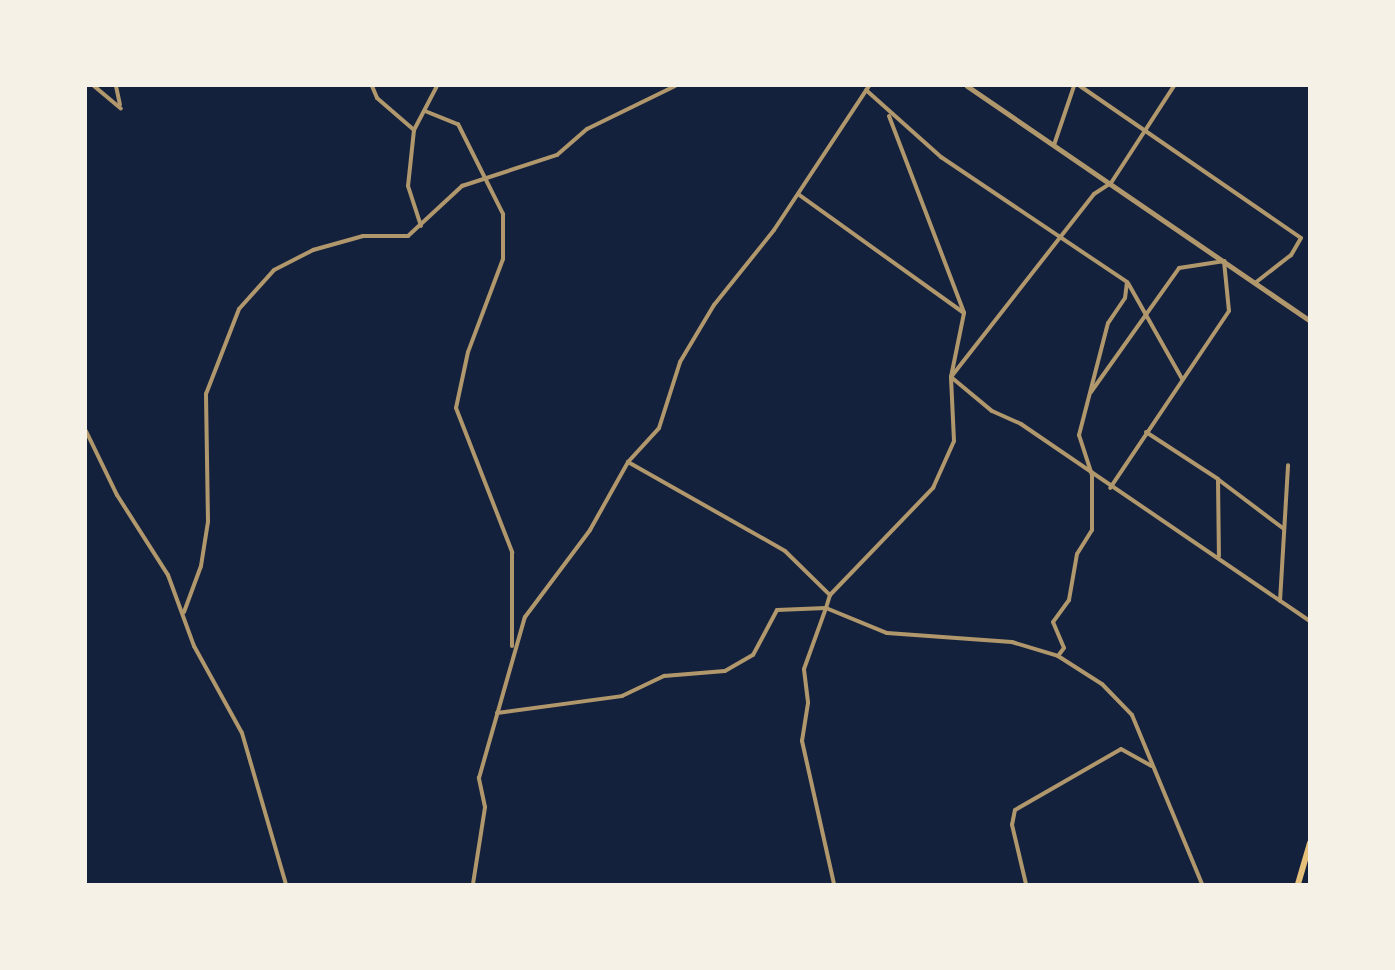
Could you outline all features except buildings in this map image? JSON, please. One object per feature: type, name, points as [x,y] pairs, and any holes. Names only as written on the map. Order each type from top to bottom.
[{"type":"main road","points":[[1298,885],[1310,843]]},
{"type":"street","points":[[94,86],[121,109],[116,86]]},
{"type":"street","points":[[372,86],[376,98],[414,130]]},
{"type":"street","points":[[421,226],[408,186],[414,130],[437,86]]},
{"type":"street","points":[[184,612],[201,566],[208,522],[206,394],[239,309],[274,270],[313,250],[363,236],[408,236],[462,186],[488,175],[517,172],[557,155],[587,129],[675,86]]},
{"type":"street","points":[[473,885],[485,807],[479,778],[512,653],[525,617],[590,530],[628,462],[658,428],[680,362],[714,305],[798,194],[869,86]]},
{"type":"street","points":[[967,86],[1310,321]]},
{"type":"street","points":[[1054,146],[1074,86]]},
{"type":"street","points":[[1080,86],[1143,131],[1222,178],[1301,238],[1291,255],[1255,283]]},
{"type":"street","points":[[951,377],[1094,194],[1111,183],[1174,86]]},
{"type":"street","points":[[866,90],[888,114],[1039,227],[1063,236],[1127,282],[1182,380]]},
{"type":"street","points":[[425,111],[458,124],[488,175],[503,214],[503,259],[468,352],[456,408],[512,552],[512,653]]},
{"type":"street","points":[[834,885],[802,741],[808,702],[804,669],[830,595],[933,488],[954,441],[951,377],[964,313],[888,114]]},
{"type":"street","points":[[798,194],[964,313]]},
{"type":"street","points":[[1089,394],[1179,268],[1224,261]]},
{"type":"street","points":[[1110,489],[1229,311],[1224,261]]},
{"type":"street","points":[[1058,656],[1064,648],[1053,622],[1069,600],[1077,554],[1092,530],[1092,475],[1079,435],[1108,323],[1125,298],[1127,282]]},
{"type":"street","points":[[951,377],[1110,489],[1220,557],[1310,621]]},
{"type":"street","points":[[86,431],[184,612],[207,672],[242,733],[286,885]]},
{"type":"street","points":[[1146,432],[1218,479],[1284,529]]},
{"type":"street","points":[[628,462],[785,551],[830,595]]},
{"type":"street","points":[[1280,601],[1288,465]]},
{"type":"street","points":[[1218,479],[1220,557]]},
{"type":"street","points":[[496,713],[622,696],[664,676],[725,671],[753,655],[777,610],[826,608],[887,633],[1012,642],[1058,656],[1121,699],[1153,767],[1165,786],[1202,885]]},
{"type":"street","points":[[1026,885],[1012,825],[1015,810],[1121,749],[1153,767]]}]
